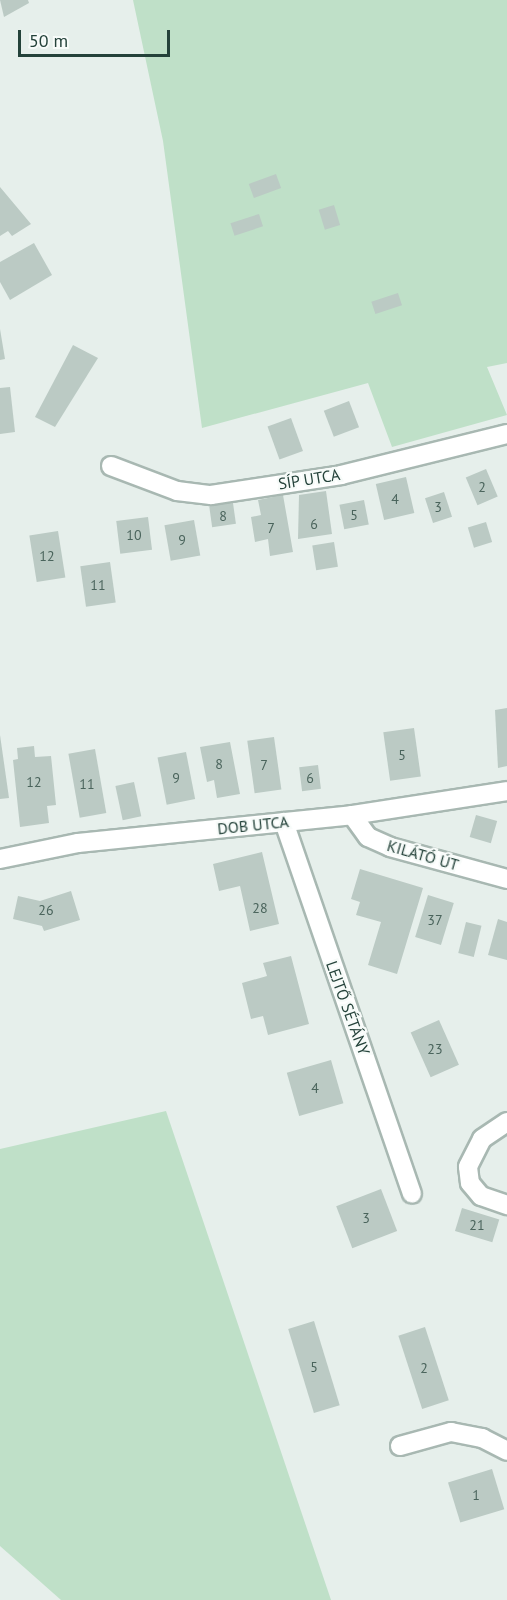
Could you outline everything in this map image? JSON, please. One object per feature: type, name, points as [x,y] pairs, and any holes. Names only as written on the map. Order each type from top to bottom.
[{"type":"street","name":"SÍP UTCA","points":[[111,466],[136,471],[177,491],[211,495],[341,475],[507,434]]},
{"type":"street","name":"DOB UTCA","points":[[0,859],[78,843],[352,814],[507,791]]},
{"type":"street","name":"KILÁTÓ ÚT","points":[[352,814],[368,837],[390,847],[507,879]]},
{"type":"street","name":"LEJTŐ SÉTÁNY","points":[[284,822],[412,1194]]},
{"type":"street","points":[[507,1122],[482,1139],[468,1167],[470,1183],[481,1196],[507,1205]]},
{"type":"street","points":[[400,1446],[451,1432],[482,1438],[507,1451]]},
{"type":"green space","points":[[133,0],[507,0],[507,363],[487,367],[507,415],[392,447],[368,383],[202,428],[163,141]]},
{"type":"green space","points":[[166,1111],[331,1600],[61,1600],[0,1546],[0,1149]]},
{"type":"building","points":[[0,0],[28,0],[29,3],[4,17]]},
{"type":"building","points":[[276,174],[281,188],[254,198],[249,184]]},
{"type":"building","points":[[0,187],[31,224],[12,236],[8,231],[0,236]]},
{"type":"building","points":[[334,205],[340,225],[325,230],[319,210]]},
{"type":"building","points":[[259,214],[263,226],[234,236],[230,223]]},
{"type":"building","points":[[34,243],[52,275],[10,300],[0,282],[0,262]]},
{"type":"building","points":[[398,293],[402,305],[375,314],[371,302]]},
{"type":"building","points":[[0,329],[5,359],[0,360]]},
{"type":"building","points":[[73,345],[98,358],[55,427],[35,417]]},
{"type":"building","points":[[10,387],[15,432],[0,434],[0,388]]},
{"type":"building","points":[[349,401],[359,427],[334,437],[324,411]]},
{"type":"building","points":[[291,418],[303,451],[279,459],[268,427]]},
{"type":"building","points":[[486,469],[498,497],[477,505],[466,478]]},
{"type":"building","points":[[406,477],[414,513],[384,520],[376,484]]},
{"type":"building","points":[[326,491],[332,534],[298,539],[299,495]]},
{"type":"building","points":[[444,492],[452,517],[433,523],[425,498]]},
{"type":"building","points":[[283,495],[293,552],[270,556],[268,539],[255,542],[251,517],[261,515],[258,500]]},
{"type":"building","points":[[364,500],[369,525],[344,529],[339,505]]},
{"type":"building","points":[[233,503],[236,524],[212,527],[209,506]]},
{"type":"building","points":[[148,517],[152,550],[120,554],[116,521]]},
{"type":"building","points":[[194,520],[200,555],[171,561],[164,525]]},
{"type":"building","points":[[486,522],[492,542],[474,548],[468,528]]},
{"type":"building","points":[[58,531],[65,577],[37,582],[29,536]]},
{"type":"building","points":[[334,542],[338,567],[316,570],[312,545]]},
{"type":"building","points":[[110,562],[116,603],[86,607],[80,566]]},
{"type":"building","points":[[507,708],[507,766],[498,768],[495,710]]},
{"type":"building","points":[[414,728],[421,777],[390,781],[383,732]]},
{"type":"building","points":[[0,735],[9,798],[0,799]]},
{"type":"building","points":[[274,737],[281,789],[255,793],[247,741]]},
{"type":"building","points":[[230,742],[240,794],[217,798],[214,780],[207,782],[200,747]]},
{"type":"building","points":[[34,746],[35,757],[51,756],[56,805],[47,806],[49,823],[20,827],[13,760],[18,759],[17,748]]},
{"type":"building","points":[[95,749],[106,813],[80,818],[68,754]]},
{"type":"building","points":[[186,752],[195,799],[167,805],[158,758]]},
{"type":"building","points":[[318,765],[321,789],[302,791],[299,767]]},
{"type":"building","points":[[134,782],[141,816],[123,820],[115,786]]},
{"type":"building","points":[[476,815],[497,821],[491,843],[470,837]]},
{"type":"building","points":[[262,852],[279,924],[250,931],[240,886],[219,891],[213,864]]},
{"type":"building","points":[[360,869],[423,888],[397,974],[368,965],[381,922],[356,915],[360,902],[351,899]]},
{"type":"building","points":[[71,891],[80,920],[44,931],[42,926],[13,919],[18,896],[40,901]]},
{"type":"building","points":[[428,895],[454,903],[441,945],[415,937]]},
{"type":"building","points":[[498,919],[507,922],[507,960],[488,955]]},
{"type":"building","points":[[466,922],[482,926],[474,957],[458,953]]},
{"type":"building","points":[[291,956],[309,1024],[268,1035],[263,1016],[251,1019],[242,983],[267,976],[263,963]]},
{"type":"building","points":[[439,1020],[459,1065],[431,1077],[411,1033]]},
{"type":"building","points":[[331,1060],[343,1103],[299,1116],[287,1073]]},
{"type":"building","points":[[381,1189],[397,1231],[352,1248],[336,1206]]},
{"type":"building","points":[[462,1208],[499,1219],[492,1242],[455,1231]]},
{"type":"building","points":[[314,1321],[340,1405],[314,1413],[288,1329]]},
{"type":"building","points":[[425,1327],[449,1400],[422,1409],[398,1336]]},
{"type":"building","points":[[492,1469],[504,1509],[460,1523],[448,1482]]}]
